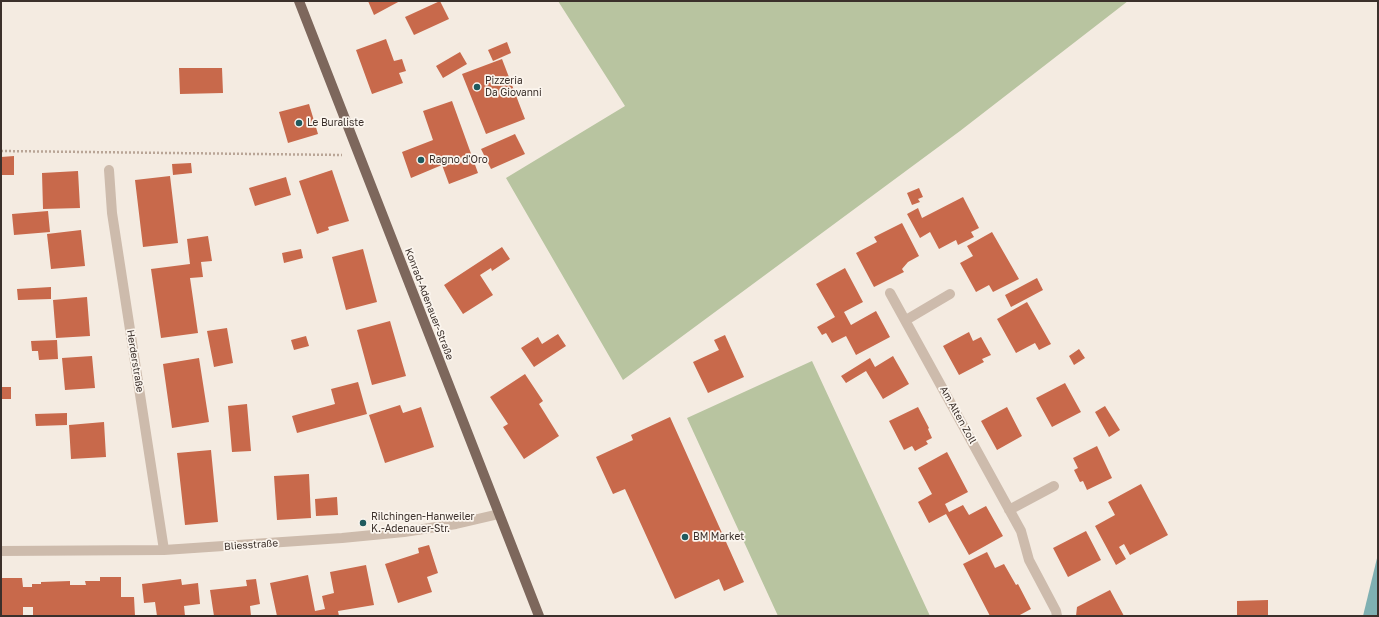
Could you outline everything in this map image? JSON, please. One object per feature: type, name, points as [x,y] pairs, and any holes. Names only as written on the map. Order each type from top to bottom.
[{"type":"main road","name":"Konrad-Adenauer-Straße","points":[[299,1],[539,616]]},
{"type":"street","name":"Herderstraße","points":[[109,170],[112,213],[164,550]]},
{"type":"street","name":"Am Alten Zoll","points":[[890,292],[1021,531],[1029,560],[1056,611],[1057,616]]},
{"type":"street","points":[[906,320],[950,294]]},
{"type":"street","points":[[1010,510],[1054,486]]},
{"type":"street","name":"Bliesstraße","points":[[1,551],[164,550],[342,538],[404,532],[456,524],[499,514]]},
{"type":"path","points":[[1,151],[342,155]]},
{"type":"green space","points":[[558,1],[1128,1],[960,131],[623,380],[506,178],[625,106]]},
{"type":"green space","points":[[812,361],[930,616],[778,616],[687,418]]},
{"type":"water","points":[[1378,554],[1378,616],[1363,616]]},
{"type":"building","points":[[368,1],[400,1],[374,15]]},
{"type":"building","points":[[440,1],[449,19],[414,35],[405,17]]},
{"type":"building","points":[[386,39],[394,61],[402,59],[406,71],[399,73],[403,83],[372,94],[356,50]]},
{"type":"building","points":[[507,42],[511,53],[493,61],[488,50]]},
{"type":"building","points":[[460,52],[467,64],[443,78],[436,66]]},
{"type":"building","points":[[502,59],[525,119],[486,134],[462,74]]},
{"type":"building","points":[[179,68],[222,68],[223,93],[180,94]]},
{"type":"building","points":[[452,101],[478,173],[449,184],[442,165],[411,178],[402,152],[433,140],[423,111]]},
{"type":"building","name":"Le Buraliste","points":[[309,104],[318,134],[288,143],[279,112]]},
{"type":"building","points":[[515,134],[525,154],[491,169],[481,149]]},
{"type":"building","points":[[14,156],[14,175],[1,175],[1,157]]},
{"type":"building","points":[[191,163],[192,173],[173,175],[172,164]]},
{"type":"building","points":[[332,170],[349,221],[328,227],[329,230],[317,234],[299,181]]},
{"type":"building","points":[[78,171],[80,208],[43,209],[42,173]]},
{"type":"building","points":[[170,176],[178,243],[143,247],[135,180]]},
{"type":"building","points":[[286,177],[291,195],[255,206],[249,188]]},
{"type":"building","points":[[919,188],[923,197],[918,199],[920,202],[912,205],[907,193]]},
{"type":"building","points":[[963,197],[979,228],[971,232],[974,237],[958,245],[956,240],[939,249],[930,232],[920,238],[907,214],[918,208],[922,218]]},
{"type":"building","points":[[48,211],[50,232],[14,235],[12,214]]},
{"type":"building","points":[[902,223],[919,256],[908,262],[902,269],[904,272],[874,287],[856,253],[877,242],[874,237]]},
{"type":"building","points":[[81,230],[85,266],[51,269],[47,234]]},
{"type":"building","points":[[992,232],[1019,279],[993,292],[989,285],[976,292],[960,263],[973,256],[967,246]]},
{"type":"building","points":[[208,236],[212,261],[201,262],[203,277],[190,278],[198,333],[161,338],[151,269],[190,264],[187,239]]},
{"type":"building","points":[[502,247],[510,259],[492,271],[491,268],[480,275],[493,295],[463,314],[444,285]]},
{"type":"building","points":[[301,249],[303,258],[284,263],[282,253]]},
{"type":"building","points":[[363,249],[377,302],[346,310],[332,257]]},
{"type":"building","points":[[845,268],[863,302],[844,312],[851,325],[876,311],[890,337],[856,355],[846,336],[832,343],[826,333],[822,335],[817,327],[835,317],[816,284]]},
{"type":"building","points":[[1037,278],[1043,290],[1011,307],[1005,295]]},
{"type":"building","points":[[51,287],[51,299],[18,300],[17,289]]},
{"type":"building","points":[[87,297],[90,336],[56,338],[53,300]]},
{"type":"building","points":[[1027,302],[1051,344],[1039,350],[1035,343],[1016,353],[997,319]]},
{"type":"building","points":[[390,321],[406,376],[372,385],[357,330]]},
{"type":"building","points":[[227,328],[233,363],[214,367],[207,331]]},
{"type":"building","points":[[969,332],[973,341],[981,337],[991,355],[982,359],[984,362],[959,375],[943,346]]},
{"type":"building","points":[[558,334],[566,346],[534,367],[521,348],[538,337],[542,344]]},
{"type":"building","points":[[725,335],[744,377],[708,393],[693,362],[719,350],[714,340]]},
{"type":"building","points":[[306,336],[309,346],[294,350],[291,340]]},
{"type":"building","points":[[57,340],[58,359],[39,360],[38,351],[32,351],[31,341]]},
{"type":"building","points":[[1079,349],[1085,358],[1074,365],[1069,356]]},
{"type":"building","points":[[92,356],[95,388],[65,390],[62,358]]},
{"type":"building","points":[[893,356],[909,384],[883,399],[866,371],[846,383],[841,376],[870,358],[875,367]]},
{"type":"building","points":[[199,358],[209,422],[172,428],[163,364]]},
{"type":"building","points":[[525,374],[543,401],[539,404],[559,436],[524,459],[503,427],[508,424],[490,397]]},
{"type":"building","points":[[358,382],[367,414],[297,433],[292,416],[335,404],[331,389]]},
{"type":"building","points":[[1065,383],[1081,412],[1052,427],[1036,398]]},
{"type":"building","points":[[1,387],[11,387],[11,399],[1,399]]},
{"type":"building","points":[[247,404],[251,451],[232,452],[228,406]]},
{"type":"building","points":[[400,405],[403,413],[421,407],[434,447],[385,463],[369,415]]},
{"type":"building","points":[[1105,406],[1120,430],[1109,437],[1095,412]]},
{"type":"building","points":[[918,407],[929,428],[928,429],[932,438],[926,441],[928,444],[915,451],[912,446],[904,450],[889,421]]},
{"type":"building","points":[[1007,407],[1022,436],[997,450],[981,421]]},
{"type":"building","points":[[67,413],[67,425],[36,426],[35,414]]},
{"type":"building","name":"BM Market","points":[[670,417],[744,582],[724,591],[719,579],[675,599],[625,489],[613,494],[596,457],[633,440],[631,435]]},
{"type":"building","points":[[104,422],[106,457],[71,459],[69,425]]},
{"type":"building","points":[[1097,446],[1112,478],[1087,490],[1083,481],[1080,482],[1074,470],[1078,468],[1073,458]]},
{"type":"building","points":[[211,450],[218,522],[185,525],[177,453]]},
{"type":"building","points":[[947,452],[968,492],[945,504],[949,512],[963,505],[969,515],[986,506],[1003,536],[969,555],[946,514],[929,523],[918,502],[932,494],[918,468]]},
{"type":"building","points":[[309,474],[311,518],[277,520],[274,476]]},
{"type":"building","points":[[1141,484],[1168,535],[1130,555],[1124,544],[1119,547],[1126,559],[1116,565],[1095,526],[1115,515],[1108,502]]},
{"type":"building","points":[[337,497],[338,515],[316,516],[315,499]]},
{"type":"building","points":[[1086,531],[1101,560],[1068,577],[1053,548]]},
{"type":"building","points":[[429,545],[438,573],[427,577],[432,592],[398,603],[385,564],[419,553],[418,548]]},
{"type":"building","points":[[987,552],[995,568],[1004,564],[1016,585],[1018,584],[1031,609],[1018,616],[990,616],[963,564]]},
{"type":"building","points":[[366,565],[374,605],[338,611],[339,616],[277,616],[270,583],[308,575],[315,611],[325,609],[322,596],[334,593],[330,572]]},
{"type":"building","points":[[100,577],[121,577],[121,597],[134,597],[135,616],[33,616],[33,607],[23,607],[23,616],[1,616],[1,578],[22,578],[23,587],[32,587],[32,584],[41,584],[41,582],[70,581],[70,585],[86,585],[85,581],[100,581]]},
{"type":"building","points":[[181,579],[182,585],[198,583],[200,604],[184,606],[185,616],[157,616],[155,602],[144,603],[142,584]]},
{"type":"building","points":[[256,579],[260,604],[250,606],[251,616],[214,616],[210,590],[247,586],[246,580]]},
{"type":"building","points":[[1110,590],[1124,616],[1076,616],[1077,607]]},
{"type":"building","points":[[1268,600],[1268,616],[1237,616],[1237,601]]},
{"type":"place","name":"Pizzeria Da Giovanni","points":[[477,87]]},
{"type":"place","name":"Le Buraliste","points":[[299,123]]},
{"type":"place","name":"Ragno d'Oro","points":[[421,160]]},
{"type":"place","name":"Rilchingen-Hanweiler K.-Adenauer-Str.","points":[[363,523]]},
{"type":"place","name":"BM Market","points":[[685,537]]}]
